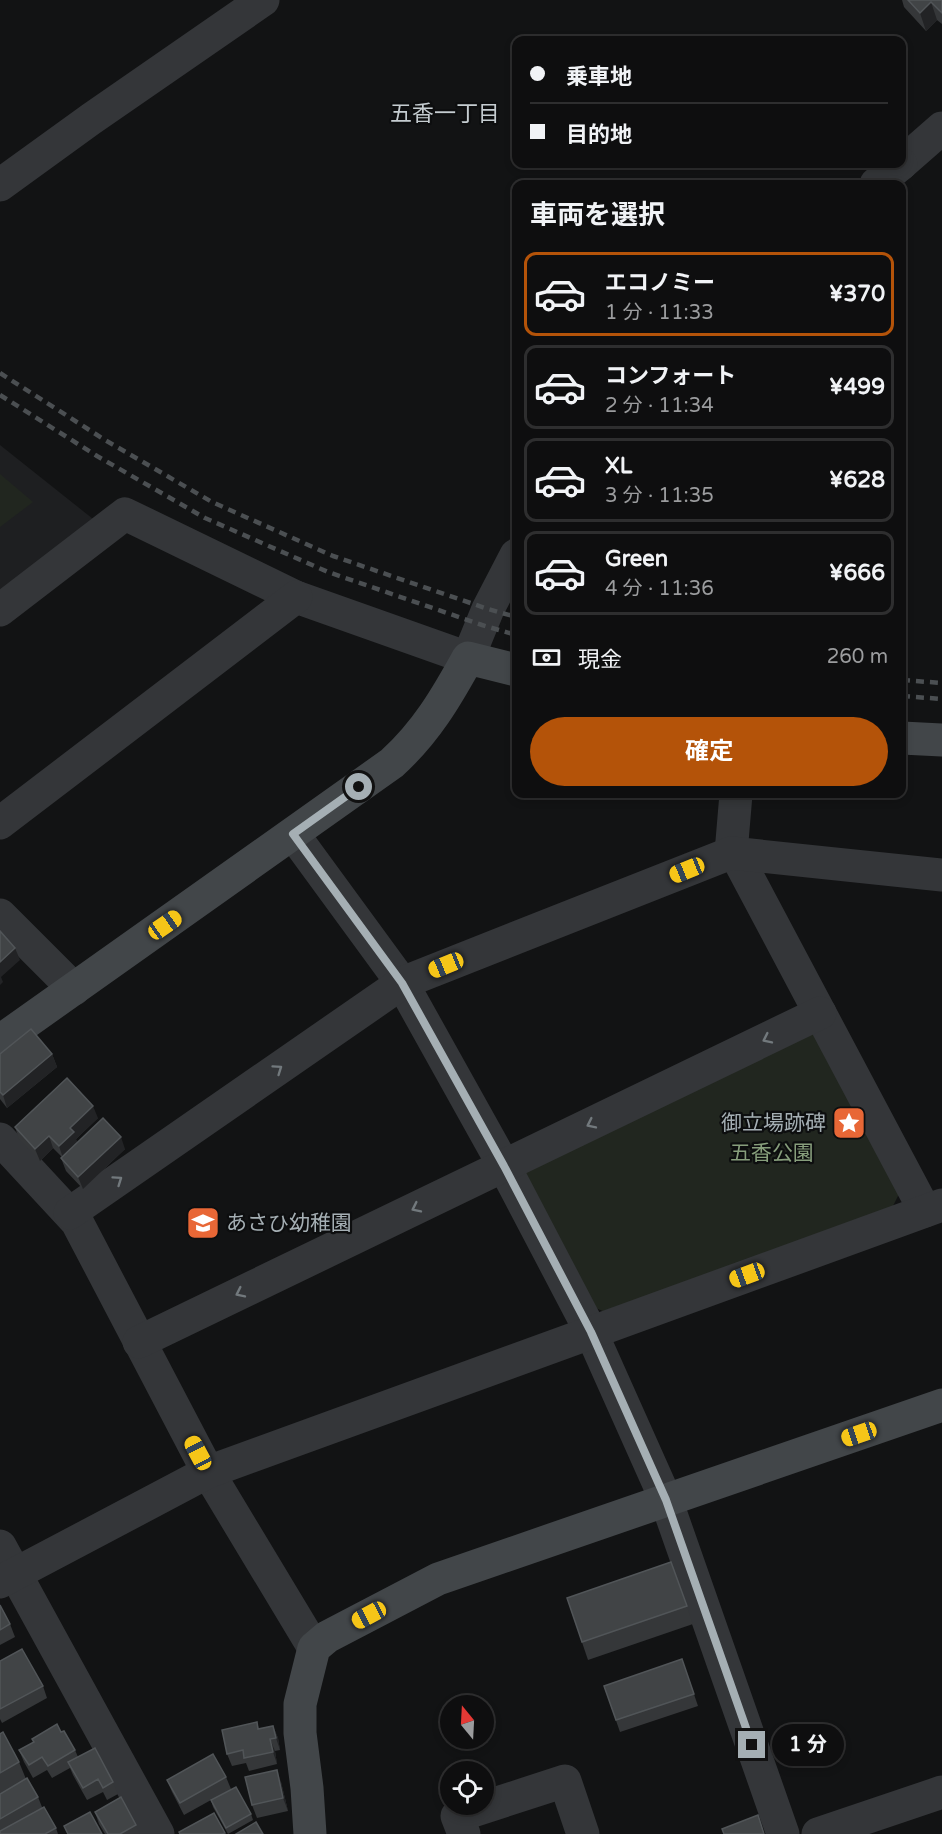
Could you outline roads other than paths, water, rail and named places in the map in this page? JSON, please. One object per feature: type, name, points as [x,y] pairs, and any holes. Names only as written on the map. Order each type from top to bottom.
[{"type":"street","points":[[0,185],[263,0]]},
{"type":"street","points":[[906,159],[942,128]]},
{"type":"street","points":[[881,180],[895,168]]},
{"type":"street","points":[[0,610],[125,514],[296,597],[468,658],[512,669]]},
{"type":"street","points":[[0,1041],[293,834],[392,763],[410,747],[426,728],[468,658],[488,609],[512,563]]},
{"type":"street","points":[[0,823],[296,597]]},
{"type":"street","points":[[906,738],[942,740]]},
{"type":"street","points":[[158,1834],[5,1567],[208,1472],[934,1208],[820,1013],[733,853],[736,798]]},
{"type":"street","points":[[293,834],[402,983],[504,1166],[591,1332],[666,1500],[783,1834]]},
{"type":"street","points":[[70,1213],[402,983],[733,853],[942,875]]},
{"type":"street","points":[[0,915],[74,989]]},
{"type":"street","points":[[139,1342],[820,1013]]},
{"type":"street","points":[[0,1139],[77,1222],[208,1472],[314,1648]]},
{"type":"street","points":[[310,1834],[300,1733],[300,1704],[314,1648],[327,1637],[438,1579],[942,1405]]},
{"type":"street","points":[[464,1834],[457,1816],[565,1781],[584,1834]]},
{"type":"street","points":[[818,1834],[942,1792]]},
{"type":"railway","points":[[0,373],[105,440],[212,502],[333,556],[512,616]]},
{"type":"railway","points":[[0,395],[97,456],[205,518],[328,572],[512,634]]},
{"type":"railway","points":[[906,680],[942,683]]},
{"type":"railway","points":[[906,696],[942,699]]},
{"type":"place","name":"御立場跡碑","points":[[849,1123]]},
{"type":"place","name":"あさひ幼稚園","points":[[203,1223]]},
{"type":"district","name":"五香一丁目","points":[[445,113]]},
{"type":"park label","name":"五香公園","points":[[772,1153]]}]
